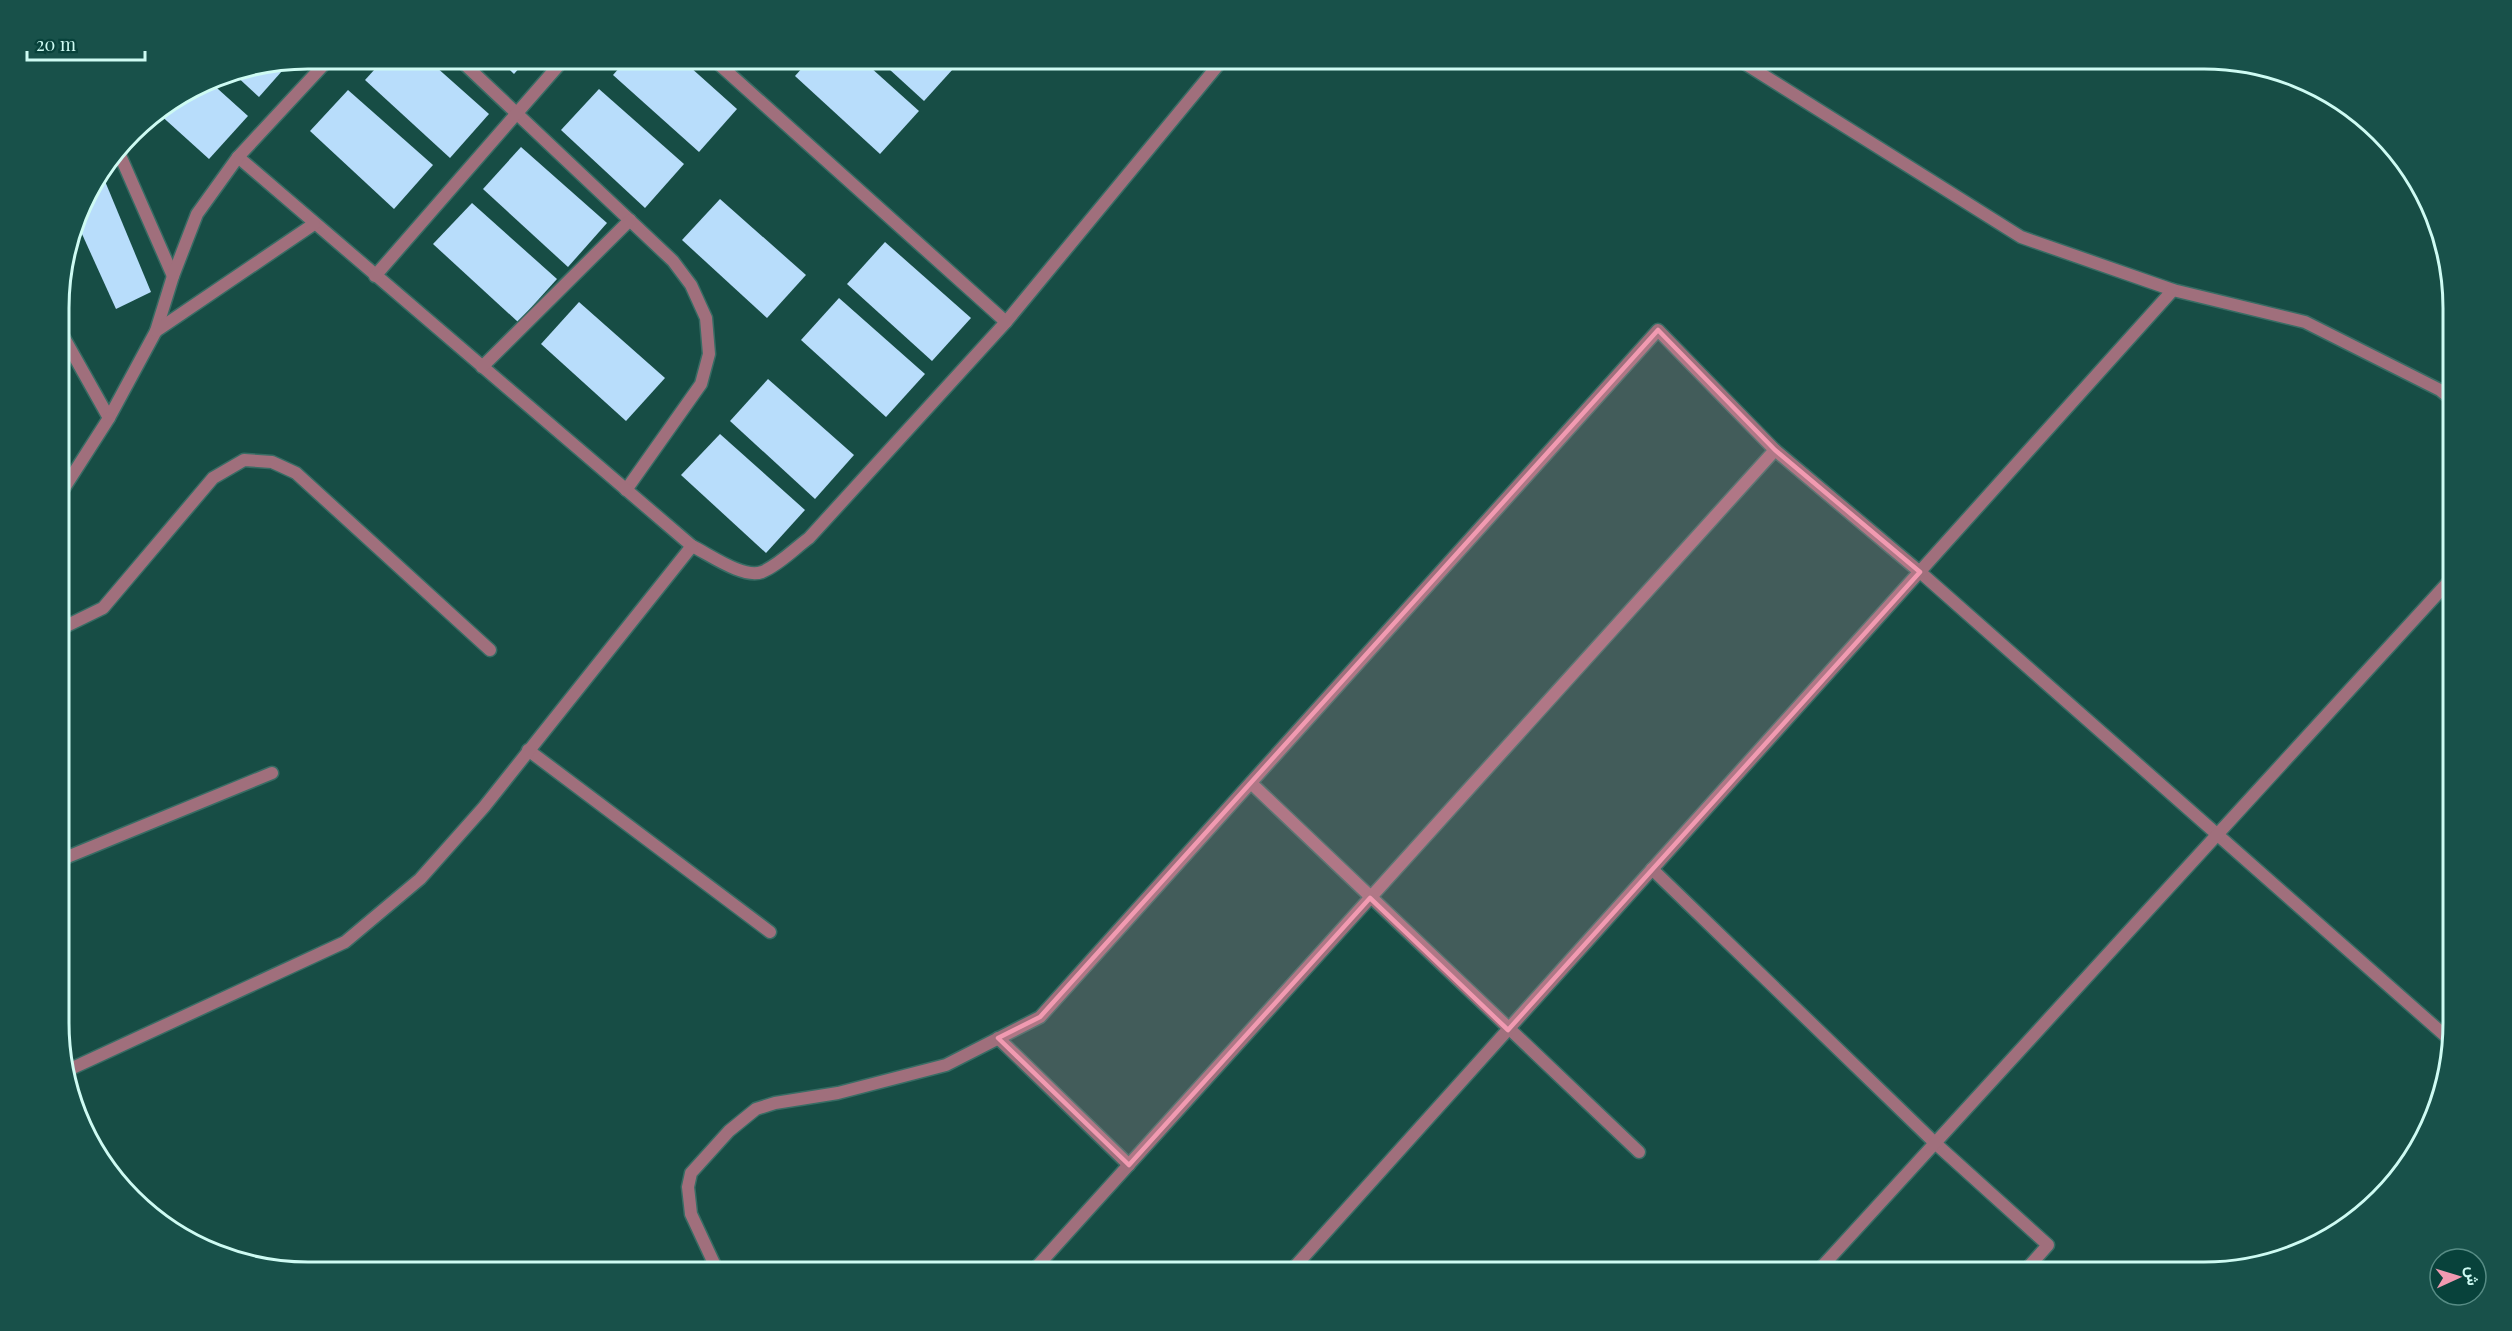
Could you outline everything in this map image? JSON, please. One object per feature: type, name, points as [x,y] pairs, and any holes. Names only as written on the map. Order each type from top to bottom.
[{"type":"street","points":[[69,481],[108,418],[156,332],[173,276],[197,214],[238,157],[320,69]]},
{"type":"street","points":[[470,69],[673,261],[691,285],[706,318],[710,354],[701,384],[626,490]]},
{"type":"street","points":[[375,276],[556,69]]},
{"type":"street","points":[[724,69],[1006,322]]},
{"type":"street","points":[[238,157],[692,546],[739,570],[760,573],[809,538],[1006,322],[1215,69]]},
{"type":"street","points":[[1754,69],[2021,237],[2173,290],[2305,322],[2443,392]]},
{"type":"street","points":[[121,159],[173,276]]},
{"type":"street","points":[[482,367],[630,220]]},
{"type":"street","points":[[156,332],[314,224]]},
{"type":"street","points":[[1299,1262],[2173,290]]},
{"type":"street","points":[[713,1262],[691,1214],[688,1187],[691,1173],[729,1131],[756,1108],[838,1093],[946,1065],[1040,1017],[1658,330],[1775,450],[1920,572],[2442,1033]]},
{"type":"street","points":[[69,347],[108,418]]},
{"type":"street","points":[[1041,1262],[1775,450]]},
{"type":"street","points":[[69,625],[103,608],[213,478],[244,460],[272,462],[296,473],[490,650]]},
{"type":"street","points":[[74,1068],[345,942],[420,879],[484,807],[692,546]]},
{"type":"street","points":[[1826,1262],[2443,588]]},
{"type":"street","points":[[528,750],[770,932]]},
{"type":"street","points":[[69,856],[272,773]]},
{"type":"street","points":[[1251,783],[1508,1030],[1639,1152]]},
{"type":"street","points":[[1652,869],[1935,1143],[2048,1245],[2033,1262]]},
{"type":"street","points":[[998,1038],[1129,1165]]},
{"type":"highlighted area","points":[[1658,330],[1775,450],[1920,572],[1508,1030],[1370,898],[1129,1165],[998,1038],[1040,1017]]},
{"type":"building","points":[[375,69],[438,69],[489,114],[450,158],[365,80]]},
{"type":"building","points":[[509,69],[518,69],[514,74]]},
{"type":"building","points":[[618,69],[692,69],[737,109],[699,152],[613,75]]},
{"type":"building","points":[[801,69],[872,69],[919,111],[880,154],[795,76]]},
{"type":"building","points":[[889,69],[953,69],[924,101]]},
{"type":"building","points":[[282,71],[259,97],[240,79]]},
{"type":"building","points":[[216,87],[248,116],[209,159],[163,117]]},
{"type":"building","points":[[599,89],[684,164],[645,208],[561,130]]},
{"type":"building","points":[[348,90],[433,165],[394,209],[310,131]]},
{"type":"building","points":[[521,147],[607,223],[568,267],[483,189]]},
{"type":"building","points":[[105,181],[151,292],[116,309],[81,233],[87,216]]},
{"type":"building","points":[[720,199],[806,275],[767,318],[682,240]]},
{"type":"building","points":[[472,203],[557,279],[518,322],[433,244]]},
{"type":"building","points":[[885,242],[971,318],[932,361],[847,284]]},
{"type":"building","points":[[839,298],[925,374],[886,417],[801,340]]},
{"type":"building","points":[[579,302],[665,378],[626,421],[541,344]]},
{"type":"building","points":[[768,379],[854,455],[815,499],[730,421]]},
{"type":"building","points":[[720,434],[805,510],[766,553],[681,475]]}]
